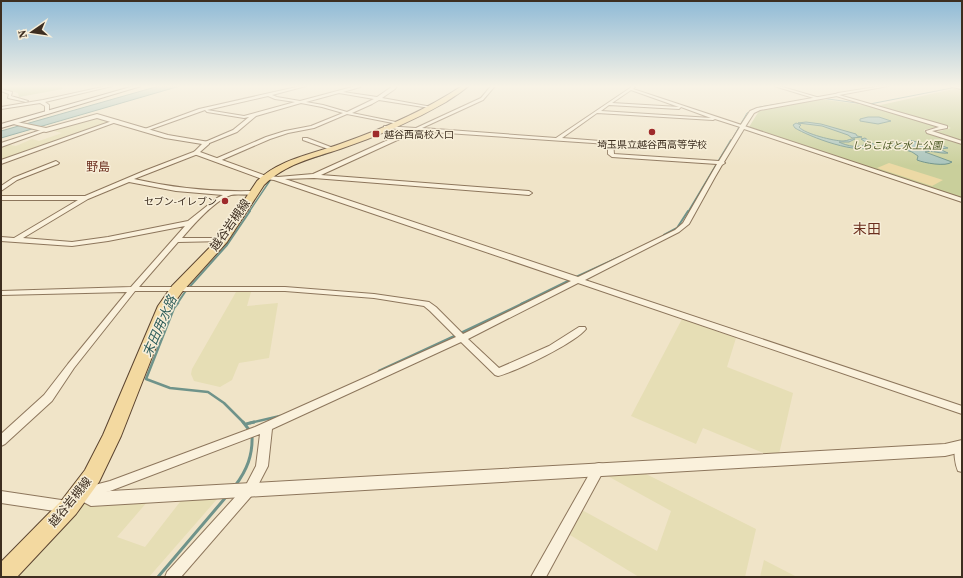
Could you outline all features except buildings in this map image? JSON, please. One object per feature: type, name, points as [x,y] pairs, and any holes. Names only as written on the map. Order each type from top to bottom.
[{"type":"main road","points":[[1,126],[44,113]]},
{"type":"main road","name":"越谷岩槻線","points":[[2,577],[81,493],[102,458],[112,436],[160,315],[170,297],[183,289],[223,240],[253,193],[285,165],[392,127],[419,113]]},
{"type":"street","points":[[144,130],[193,113]]},
{"type":"street","points":[[225,113],[244,117],[261,113]]},
{"type":"street","points":[[217,160],[268,138],[287,132],[305,129],[347,113],[392,127],[413,130],[611,143],[610,154],[612,155],[722,163]]},
{"type":"street","points":[[314,176],[451,113]]},
{"type":"street","points":[[557,139],[595,113]]},
{"type":"street","points":[[612,113],[724,120]]},
{"type":"street","points":[[704,113],[962,200]]},
{"type":"street","points":[[81,493],[110,486],[267,426],[578,280],[677,231],[686,224],[712,177],[722,163],[743,126],[753,113]]},
{"type":"street","points":[[897,113],[945,127],[928,131],[962,143]]},
{"type":"street","points":[[15,240],[86,198],[146,172],[196,153],[207,143],[235,131],[254,115]]},
{"type":"street","points":[[1,145],[43,129],[96,116],[176,139],[207,143]]},
{"type":"street","points":[[1,162],[117,122]]},
{"type":"street","points":[[12,123],[43,129]]},
{"type":"street","points":[[305,140],[333,149]]},
{"type":"street","points":[[196,153],[962,410]]},
{"type":"street","points":[[1,189],[15,179],[56,163]]},
{"type":"street","points":[[271,178],[314,176],[529,193]]},
{"type":"street","points":[[130,180],[164,188],[228,194],[253,193]]},
{"type":"street","points":[[1,441],[48,398],[71,366],[133,289],[178,240],[190,223],[219,199],[228,194]]},
{"type":"street","points":[[1,198],[86,198]]},
{"type":"street","points":[[1,239],[72,244],[87,243],[190,223]]},
{"type":"street","points":[[178,240],[223,240]]},
{"type":"street","points":[[1,293],[133,289],[285,288],[374,296],[422,303],[433,309],[498,373],[537,356],[572,337],[582,328]]},
{"type":"street","points":[[172,577],[250,489],[262,466],[267,426]]},
{"type":"street","points":[[81,493],[91,499],[961,447],[962,467]]},
{"type":"street","points":[[538,577],[599,468]]},
{"type":"street","points":[[1,497],[69,507]]},
{"type":"shaded area","points":[[96,117],[112,122],[1,161],[1,145],[5,144],[16,146],[32,139],[39,141],[62,133],[49,130]]},
{"type":"shaded area","points":[[236,292],[251,292],[247,306],[278,303],[269,358],[239,363],[232,380],[220,387],[194,381],[191,374],[192,369]]},
{"type":"shaded area","points":[[682,319],[736,338],[727,367],[793,393],[779,454],[768,455],[703,428],[696,444],[631,416]]},
{"type":"shaded area","points":[[640,471],[756,529],[745,577],[639,577],[570,535],[582,510],[657,551],[671,511],[604,474]]},
{"type":"shaded area","points":[[183,498],[218,498],[149,577],[13,577],[80,503],[148,501],[117,537],[145,547]]},
{"type":"shaded area","points":[[764,560],[797,577],[760,577]]},
{"type":"green space","name":"しらこばと水上公園","points":[[758,113],[893,113],[940,126],[924,130],[927,133],[962,144],[962,198],[749,127]]},
{"type":"green space","points":[[900,113],[962,113],[962,141],[933,133],[951,128]]},
{"type":"sand","points":[[889,163],[943,180],[932,186],[877,168]]},
{"type":"water","points":[[64,113],[87,113],[1,138],[1,131]]},
{"type":"water","points":[[879,117],[891,121],[878,124],[860,121],[860,119]]},
{"type":"water","points":[[806,122],[821,124],[862,137],[852,138],[848,135],[822,126],[798,123]]},
{"type":"water","points":[[796,123],[801,125],[799,127],[802,130],[820,137],[843,141],[855,139],[849,142],[839,142],[846,145],[864,145],[867,143],[861,139],[865,138],[875,145],[868,148],[858,149],[834,144],[811,136],[795,128],[793,125]]},
{"type":"water","points":[[909,140],[933,146],[940,145],[948,148],[941,149],[935,147],[948,153],[930,151],[925,152],[952,162],[940,164],[920,161],[917,160],[918,156],[912,152],[887,144],[893,142],[913,142]]},
{"type":"waterway","points":[[731,141],[747,113]]},
{"type":"waterway","points":[[688,212],[731,140]]},
{"type":"waterway","name":"末田用水路","points":[[302,161],[325,154]]},
{"type":"waterway","name":"末田用水路","points":[[249,212],[271,179]]},
{"type":"waterway","name":"末田用水路","points":[[177,304],[185,292],[227,245],[250,211]]},
{"type":"waterway","points":[[664,235],[677,228],[688,211]]},
{"type":"waterway","points":[[576,277],[624,255]]},
{"type":"waterway","points":[[521,304],[572,279]]},
{"type":"waterway","name":"末田用水路","points":[[178,303],[174,308],[146,379],[170,388],[208,392],[224,403],[243,422]]},
{"type":"waterway","points":[[461,333],[524,303]]},
{"type":"waterway","points":[[379,371],[457,335]]},
{"type":"waterway","points":[[250,423],[280,416]]},
{"type":"waterway","name":"末田用水路","points":[[243,422],[250,431]]},
{"type":"waterway","points":[[250,423],[254,422]]},
{"type":"waterway","name":"末田用水路","points":[[246,424],[250,423]]},
{"type":"waterway","name":"末田用水路","points":[[235,486],[243,474],[248,462],[252,435]]},
{"type":"waterway","name":"末田用水路","points":[[158,577],[226,497]]},
{"type":"place","name":"埼玉県立越谷西高等学校","points":[[652,132]]},
{"type":"place","name":"越谷西高校入口","points":[[376,134]]},
{"type":"place","name":"セブン-イレブン","points":[[225,201]]},
{"type":"district","name":"野島","points":[[98,167]]},
{"type":"district","name":"末田","points":[[867,229]]}]
